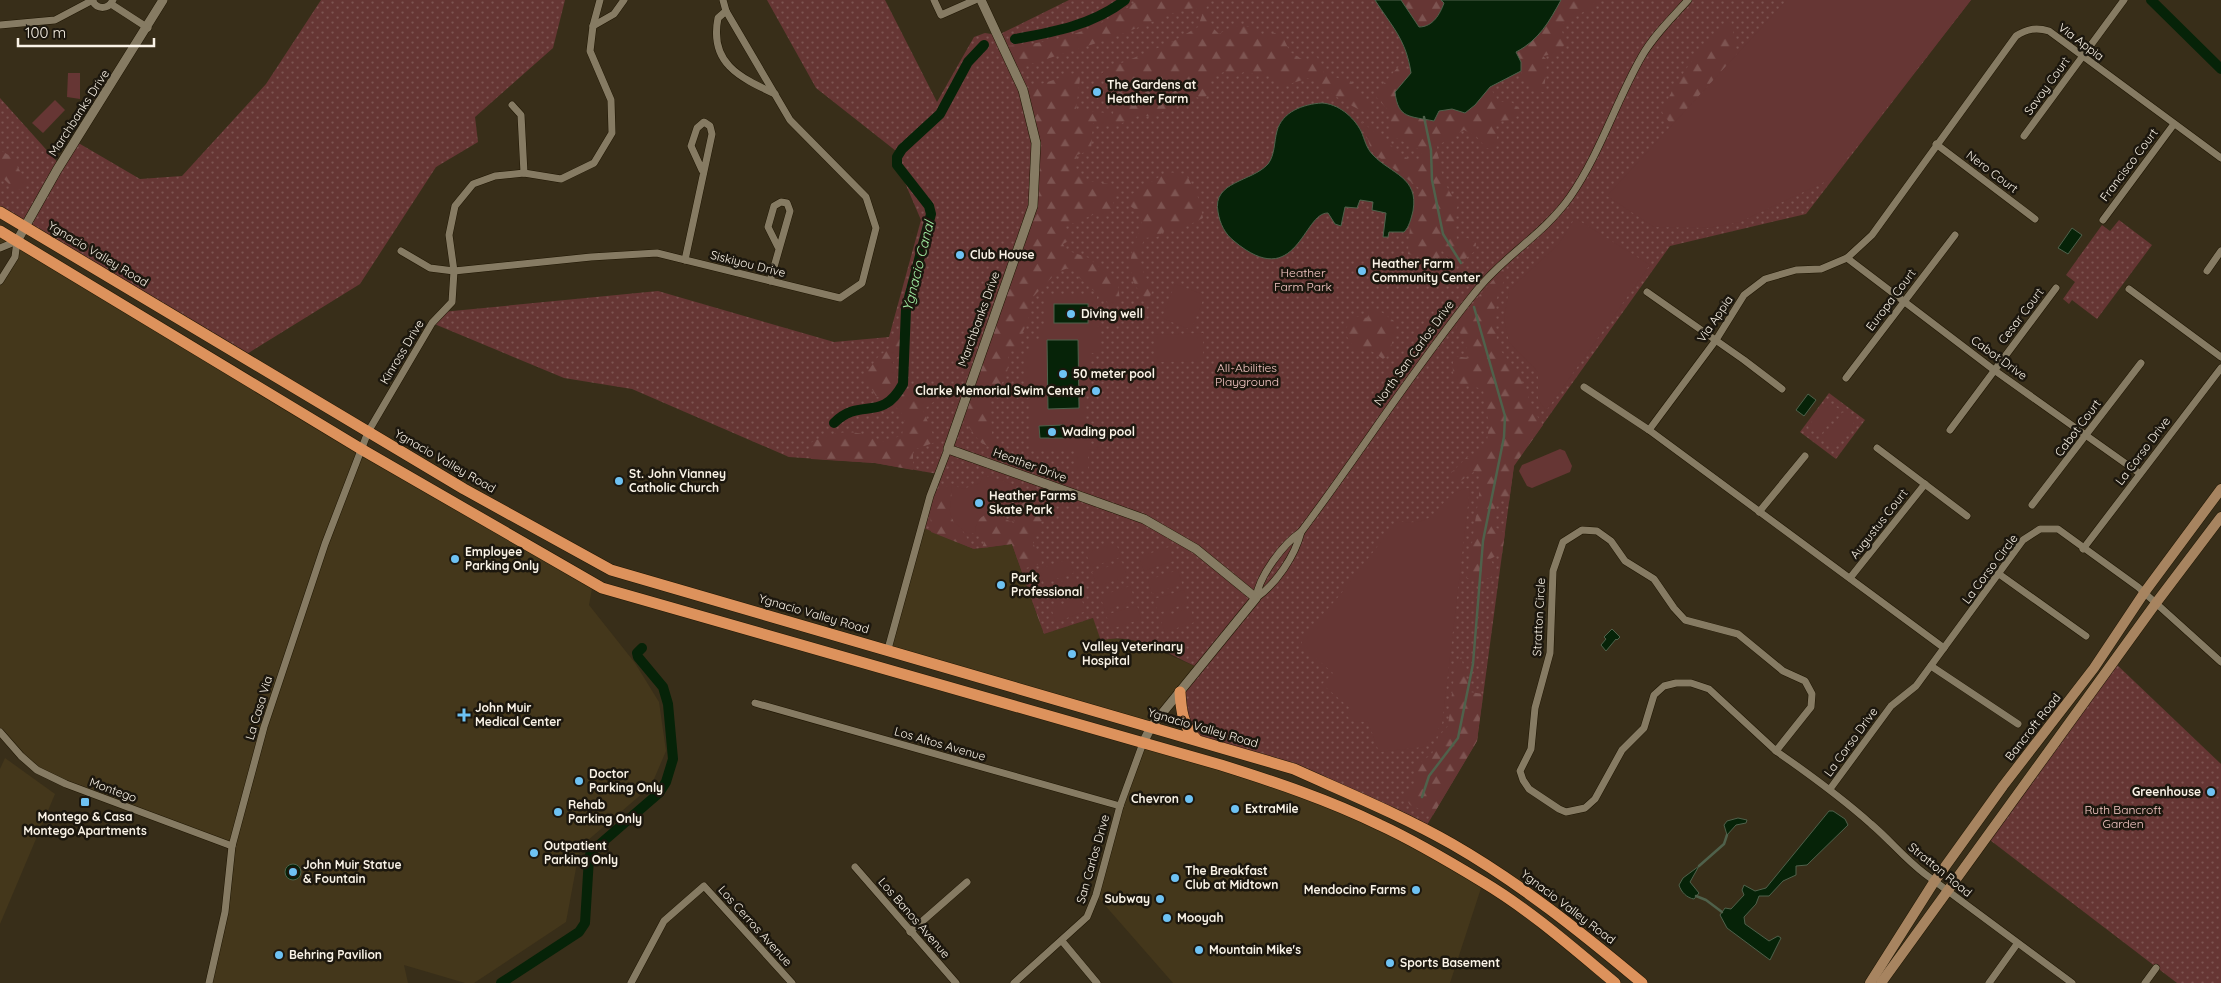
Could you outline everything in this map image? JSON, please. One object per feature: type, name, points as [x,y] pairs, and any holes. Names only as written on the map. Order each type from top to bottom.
[{"type":"highway","name":"Ygnacio Valley Road","points":[[0,212],[368,432],[611,570],[888,649],[1294,769],[1387,810],[1452,845],[1515,884],[1587,937],[1642,983]]},
{"type":"highway","points":[[0,231],[361,449],[602,588],[1265,779],[1328,803],[1381,825],[1483,882],[1547,928],[1615,983]]},
{"type":"highway","points":[[1180,692],[1181,709],[1187,730],[1197,741]]},
{"type":"highway","points":[[1328,803],[1332,796],[1337,794],[1374,810],[1387,810]]},
{"type":"main road","name":"Bancroft Road","points":[[1870,983],[1934,882],[2003,786],[2094,668],[2144,593],[2221,489]]},
{"type":"main road","name":"Bancroft Road","points":[[1881,983],[2156,603],[2221,517]]},
{"type":"street","points":[[0,25],[55,20],[92,0],[99,7],[106,7],[112,2],[148,28]]},
{"type":"street","name":"Marchbanks Drive","points":[[17,241],[75,141],[164,0]]},
{"type":"street","name":"Kinross Drive","points":[[361,449],[368,432],[432,323],[452,302],[454,271],[449,235],[455,206],[473,184],[495,176],[524,173],[561,178],[594,164],[612,133],[611,100],[590,51],[593,26],[600,0]]},
{"type":"street","points":[[593,26],[614,14],[624,0]]},
{"type":"street","name":"Siskiyou Drive","points":[[401,251],[430,268],[454,271],[591,257],[657,253],[840,298],[862,283],[876,228],[866,197],[790,120],[726,11],[723,0]]},
{"type":"street","points":[[934,0],[941,15],[975,0]]},
{"type":"street","name":"Marchbanks Drive","points":[[888,649],[923,517],[1033,206],[1036,143],[1028,108],[1017,75],[981,0]]},
{"type":"street","name":"North San Carlos Drive","points":[[1256,598],[1258,585],[1290,539],[1301,532],[1478,288],[1496,268],[1541,232],[1556,216],[1585,173],[1643,55],[1657,34],[1688,0]]},
{"type":"street","name":"Savoy Court","points":[[2024,136],[2124,0]]},
{"type":"street","points":[[726,11],[718,18],[715,34],[720,54],[741,78],[775,94]]},
{"type":"street","name":"Via Appia","points":[[1649,430],[1716,340],[1744,295],[1765,279],[1796,270],[1821,269],[1848,258],[1872,235],[1936,144],[2016,36],[2022,32],[2032,29],[2049,31],[2221,158]]},
{"type":"street","points":[[512,104],[521,116],[524,173]]},
{"type":"street","points":[[685,260],[702,170],[712,134],[710,126],[704,122],[697,128],[691,146],[702,170]]},
{"type":"street","name":"Francisco Court","points":[[2103,220],[2174,124]]},
{"type":"street","name":"Nero Court","points":[[1936,144],[2035,219]]},
{"type":"street","points":[[770,281],[778,247],[790,211],[787,203],[781,202],[774,206],[768,227],[778,247]]},
{"type":"street","name":"Europa Court","points":[[1846,378],[1955,235]]},
{"type":"street","points":[[0,248],[17,241],[15,256],[0,281]]},
{"type":"street","points":[[2207,271],[2221,251]]},
{"type":"street","name":"Cabot Drive","points":[[1848,258],[1994,370],[2140,473]]},
{"type":"street","name":"Cesar Court","points":[[1950,430],[2056,288]]},
{"type":"street","points":[[2129,289],[2221,357]]},
{"type":"street","points":[[1647,292],[1782,389]]},
{"type":"street","name":"Cabot Court","points":[[2032,505],[2087,436],[2141,363]]},
{"type":"street","name":"La Corso Drive","points":[[2083,549],[2221,368]]},
{"type":"street","points":[[1584,387],[1649,430],[1944,648]]},
{"type":"street","name":"Augustus Court","points":[[1877,448],[1967,516]]},
{"type":"street","name":"La Casa Via","points":[[209,983],[225,912],[232,846],[264,727],[293,634],[361,449]]},
{"type":"street","name":"Heather Drive","points":[[948,449],[1144,519],[1196,550],[1256,598]]},
{"type":"street","points":[[1759,512],[1805,456]]},
{"type":"street","name":"Augustus Court","points":[[1850,578],[1925,484]]},
{"type":"street","name":"La Corso Circle","points":[[1931,666],[2023,540],[2040,529],[2058,530],[2144,593],[2221,662]]},
{"type":"street","name":"Stratton Circle","points":[[1582,530],[1590,530],[1604,535],[1611,541],[1625,561],[1654,579],[1674,608],[1685,620],[1738,634],[1784,671],[1805,682],[1812,694],[1811,707],[1776,750],[1709,689],[1691,683],[1676,683],[1664,686],[1654,695],[1644,728],[1622,750],[1595,798],[1585,808],[1566,812],[1530,789],[1522,780],[1520,771],[1531,749],[1535,708],[1550,654],[1553,571],[1559,548],[1568,537],[1582,530]]},
{"type":"street","name":"North San Carlos Drive","points":[[1143,743],[1150,727],[1256,598],[1267,590],[1298,547],[1301,532]]},
{"type":"street","points":[[1999,574],[2086,636]]},
{"type":"street","points":[[1931,666],[2018,724]]},
{"type":"street","name":"La Corso Drive","points":[[1830,789],[1891,706],[1916,686],[1931,666]]},
{"type":"street","name":"Los Altos Avenue","points":[[755,703],[1120,806]]},
{"type":"street","name":"Montego","points":[[0,732],[21,756],[37,770],[66,784],[232,846]]},
{"type":"street","name":"San Carlos Drive","points":[[1014,983],[1082,924],[1092,907],[1120,806],[1143,743]]},
{"type":"street","name":"Stratton Road","points":[[1776,750],[1830,789],[1874,825],[1906,860],[2072,983]]},
{"type":"street","name":"Los Banos Avenue","points":[[855,867],[956,983]]},
{"type":"street","points":[[910,932],[967,882]]},
{"type":"street","name":"Los Cerros Avenue","points":[[631,983],[664,921],[704,886],[792,983]]},
{"type":"street","points":[[1062,941],[1098,983]]},
{"type":"street","points":[[1989,983],[2018,944]]},
{"type":"street","points":[[2145,983],[2156,968]]},
{"type":"shaded area","points":[[1375,0],[1401,0],[1419,27],[1428,25],[1435,19],[1444,3],[1441,0],[1561,0],[1548,23],[1537,36],[1516,52],[1521,62],[1521,71],[1490,87],[1475,105],[1465,113],[1452,109],[1439,111],[1434,121],[1407,115],[1399,107],[1395,92],[1411,73],[1409,61],[1398,34]]},
{"type":"shaded area","points":[[1322,103],[1339,108],[1354,120],[1371,152],[1408,183],[1414,200],[1409,225],[1404,232],[1389,232],[1388,237],[1383,237],[1386,213],[1372,210],[1373,202],[1360,200],[1357,208],[1345,207],[1341,226],[1335,224],[1328,213],[1319,216],[1295,246],[1285,255],[1272,259],[1255,255],[1234,241],[1223,228],[1218,212],[1218,202],[1221,194],[1227,188],[1253,175],[1268,164],[1272,157],[1277,131],[1288,114],[1301,107]]},
{"type":"shaded area","points":[[2072,228],[2082,235],[2068,254],[2058,248]]},
{"type":"shaded area","points":[[0,231],[17,241],[0,248]]},
{"type":"shaded area","points":[[17,241],[593,583],[589,605],[635,663],[659,702],[666,751],[651,786],[580,847],[566,922],[474,983],[465,983],[404,965],[408,983],[209,983],[224,916],[232,846],[37,770],[0,732],[0,281],[15,257]]},
{"type":"shaded area","name":"Diving well","points":[[1054,304],[1088,304],[1088,323],[1054,323]]},
{"type":"shaded area","name":"50 meter pool","points":[[1047,340],[1078,340],[1079,408],[1048,409]]},
{"type":"shaded area","points":[[1808,394],[1816,400],[1804,416],[1796,410]]},
{"type":"shaded area","name":"Wading pool","points":[[1064,425],[1064,438],[1040,438],[1039,426]]},
{"type":"shaded area","points":[[921,527],[974,549],[1012,544],[1044,634],[1093,618],[1103,637],[1139,642],[1199,668],[1151,727],[888,649]]},
{"type":"shaded area","points":[[1612,629],[1620,637],[1606,651],[1601,645],[1606,639],[1604,637]]},
{"type":"shaded area","points":[[1143,743],[1328,803],[1483,882],[1450,983],[1173,983],[1096,895]]},
{"type":"shaded area","points":[[5,758],[55,794],[0,924],[0,769]]},
{"type":"shaded area","points":[[1829,811],[1833,811],[1845,819],[1848,825],[1807,865],[1796,866],[1796,875],[1783,881],[1769,896],[1759,896],[1756,904],[1744,917],[1745,924],[1769,941],[1778,936],[1781,938],[1770,960],[1727,928],[1720,915],[1725,908],[1731,909],[1744,895],[1742,890],[1744,885],[1755,891],[1766,888]]},
{"type":"shaded area","points":[[1738,818],[1747,820],[1746,823],[1736,825],[1727,835],[1724,825],[1727,821]]},
{"type":"shaded area","name":"John Muir Statue & Fountain","points":[[290,864],[296,864],[301,869],[299,878],[290,880],[285,875],[285,869]]},
{"type":"shaded area","points":[[1699,866],[1690,882],[1699,893],[1694,899],[1685,894],[1679,885],[1683,878]]},
{"type":"green space","points":[[321,0],[565,0],[553,48],[475,117],[478,142],[436,167],[360,284],[242,357],[0,212],[0,98],[60,165],[75,141],[140,179],[182,176],[266,84]]},
{"type":"green space","name":"Heather Farm Park","points":[[767,0],[885,0],[937,102],[974,37],[985,33],[998,35],[1069,0],[1971,0],[1806,214],[1670,246],[1514,465],[1477,741],[1424,830],[1346,793],[1197,741],[1180,692],[1199,668],[1164,651],[1138,642],[1126,639],[1101,641],[1093,618],[1044,634],[1012,544],[974,549],[921,527],[938,474],[875,463],[789,457],[632,389],[564,378],[432,323],[442,312],[658,291],[834,342],[889,337],[921,220],[893,155],[896,151],[816,88]]},
{"type":"green space","points":[[1138,0],[1212,0],[1206,8],[1213,28],[1219,34],[1237,26],[1253,29],[1263,37],[1280,31],[1290,52],[1305,61],[1317,57],[1325,75],[1351,81],[1355,90],[1371,106],[1367,113],[1329,92],[1312,77],[1283,86],[1270,74],[1256,75],[1245,71],[1233,79],[1224,72],[1214,76],[1209,84],[1210,93],[1203,99],[1193,96],[1153,117],[1139,115],[1117,124],[1093,123],[1091,150],[1077,155],[1075,169],[1082,180],[1115,185],[1115,199],[1109,214],[1095,214],[1062,228],[1076,237],[1063,244],[1066,250],[1089,258],[1118,284],[1120,301],[1111,306],[1076,275],[1071,267],[1057,272],[1032,298],[1028,322],[1021,335],[1020,350],[1008,351],[1008,366],[1005,377],[990,398],[992,434],[1008,457],[980,442],[958,413],[1033,206],[1036,143],[1023,90],[1081,71],[1076,109],[1113,114],[1119,76],[1101,74],[1107,69],[1170,43],[1198,27],[1202,15],[1196,8],[1181,10],[1112,38],[1015,69],[1003,46],[1039,43],[1074,34],[1107,20]]},
{"type":"green space","points":[[1401,0],[1441,0],[1444,2],[1438,15],[1432,22],[1419,27]]},
{"type":"green space","points":[[1561,0],[1596,0],[1591,8],[1560,25],[1566,43],[1558,53],[1543,56],[1547,60],[1544,92],[1532,88],[1524,79],[1521,62],[1516,52],[1537,36]]},
{"type":"green space","points":[[1787,0],[1971,0],[1831,179],[1740,222],[1708,228],[1654,227],[1607,196]]},
{"type":"green space","points":[[1731,20],[1737,54],[1672,126],[1662,112],[1675,86],[1700,51]]},
{"type":"green space","points":[[1398,67],[1411,73],[1399,86],[1401,112],[1433,121],[1439,110],[1452,109],[1459,112],[1490,87],[1499,102],[1511,102],[1521,110],[1514,120],[1494,121],[1497,135],[1496,149],[1486,148],[1476,136],[1464,130],[1437,146],[1443,177],[1458,205],[1454,216],[1457,240],[1467,238],[1476,243],[1475,251],[1455,267],[1441,249],[1441,257],[1431,260],[1420,260],[1420,257],[1408,254],[1412,199],[1419,188],[1372,152],[1362,122],[1409,160],[1426,160],[1418,149],[1390,135],[1391,113],[1376,97],[1379,89]]},
{"type":"green space","points":[[68,73],[80,73],[80,99],[67,97]]},
{"type":"green space","points":[[55,100],[65,110],[43,133],[32,123]]},
{"type":"green space","points":[[0,150],[12,157],[28,185],[16,191],[0,175]]},
{"type":"green space","points":[[1167,172],[1186,174],[1198,197],[1203,218],[1181,229],[1166,230],[1157,237],[1144,238],[1141,265],[1153,289],[1148,301],[1139,291],[1132,278],[1131,255],[1135,240],[1142,227],[1140,213],[1130,206],[1132,194]]},
{"type":"green space","points":[[1575,218],[1650,265],[1546,411],[1538,399],[1538,372],[1509,342],[1504,319],[1509,290],[1559,244]]},
{"type":"green space","points":[[2119,220],[2152,245],[2097,319],[2072,300],[2069,304],[2063,299],[2075,282],[2066,275],[2102,225],[2110,231]]},
{"type":"green space","points":[[1503,269],[1506,277],[1498,294],[1494,311],[1497,342],[1501,351],[1518,372],[1534,411],[1543,425],[1514,466],[1509,502],[1502,497],[1495,506],[1495,527],[1505,533],[1502,553],[1490,559],[1499,574],[1488,578],[1475,579],[1467,578],[1482,474],[1475,471],[1456,484],[1449,475],[1467,457],[1476,453],[1487,441],[1489,425],[1483,389],[1457,383],[1454,377],[1454,356],[1469,358],[1464,338],[1456,328],[1478,297]]},
{"type":"green space","points":[[1175,284],[1205,295],[1191,330],[1162,318]]},
{"type":"green space","points":[[1044,296],[1097,296],[1097,326],[1101,327],[1101,353],[1090,353],[1090,369],[1084,369],[1084,440],[1090,441],[1090,444],[1100,444],[1100,449],[1088,450],[1088,469],[1074,469],[1074,449],[1031,449],[1031,398],[1025,398],[1025,353],[1030,353],[1030,339],[1039,339],[1039,331],[1044,331]]},
{"type":"green space","points":[[1370,304],[1394,321],[1395,331],[1389,355],[1383,359],[1370,350],[1355,349],[1344,332],[1353,316],[1368,318]]},
{"type":"green space","points":[[909,333],[909,344],[893,362],[902,394],[915,387],[931,388],[936,400],[923,410],[936,442],[913,450],[913,470],[875,463],[811,459],[810,443],[830,435],[847,432],[855,433],[885,442],[902,435],[905,417],[893,404],[876,396],[864,376],[878,357],[892,346],[889,337]]},
{"type":"green space","points":[[1203,333],[1203,361],[1154,362],[1154,335]]},
{"type":"green space","points":[[1829,393],[1865,420],[1836,459],[1800,432]]},
{"type":"green space","points":[[1827,401],[1839,409],[1820,436],[1808,427]]},
{"type":"green space","points":[[1843,412],[1855,421],[1836,447],[1824,438]]},
{"type":"green space","points":[[1560,449],[1565,451],[1572,466],[1570,472],[1532,488],[1527,486],[1519,471],[1522,465]]},
{"type":"green space","name":"Heather Farms Skate Park","points":[[983,475],[1015,485],[1007,506],[982,517],[978,521],[975,533],[973,534],[965,532],[955,522],[950,513],[951,484],[963,489],[980,483]]},
{"type":"green space","points":[[951,484],[953,497],[949,506],[954,523],[960,527],[974,549],[931,532],[930,496]]},
{"type":"green space","points":[[1470,488],[1442,724],[1423,747],[1379,752],[1368,722],[1352,721],[1347,716],[1351,709],[1322,684],[1333,673],[1302,646],[1302,638],[1340,595],[1397,521],[1413,522],[1424,520],[1432,516],[1450,496]]},
{"type":"green space","points":[[1022,499],[1057,510],[1057,515],[1041,522],[1042,531],[1035,536],[1033,543],[1042,563],[1023,569],[1044,634],[1012,544],[982,548],[985,540],[975,530],[977,520],[989,512],[1014,523],[1013,510]]},
{"type":"green space","points":[[1116,543],[1121,557],[1091,567],[1086,553]]},
{"type":"green space","points":[[1169,547],[1173,561],[1144,571],[1139,557]]},
{"type":"green space","points":[[1069,559],[1074,573],[1044,583],[1039,569]]},
{"type":"green space","points":[[1122,562],[1127,576],[1097,586],[1092,572]]},
{"type":"green space","points":[[1178,570],[1182,584],[1152,594],[1148,580]]},
{"type":"green space","points":[[1075,577],[1080,591],[1050,601],[1045,587]]},
{"type":"green space","points":[[1130,586],[1135,600],[1105,610],[1100,596]]},
{"type":"green space","points":[[1184,590],[1188,603],[1158,613],[1154,599]]},
{"type":"green space","points":[[1081,598],[1086,611],[1056,622],[1051,608]]},
{"type":"green space","points":[[1137,605],[1141,619],[1111,629],[1106,615]]},
{"type":"green space","points":[[1190,608],[1195,622],[1165,632],[1160,618]]},
{"type":"green space","points":[[1461,657],[1470,692],[1483,694],[1477,741],[1433,815],[1410,805],[1404,796],[1417,785],[1414,767],[1432,754],[1438,737],[1448,726],[1455,669]]},
{"type":"green space","name":"Ruth Bancroft Garden","points":[[2114,662],[2221,764],[2221,983],[2177,983],[1986,837]]},
{"type":"waterway","name":"Ygnacio Canal","points":[[1015,39],[1073,26],[1100,16],[1125,0]]},
{"type":"waterway","points":[[2151,0],[2221,69]]},
{"type":"waterway","name":"Ygnacio Canal","points":[[834,423],[853,411],[879,407],[887,403],[895,396],[903,384],[906,309],[931,214],[929,206],[897,165],[897,157],[902,149],[940,114],[968,62],[984,45]]},
{"type":"waterway","points":[[1424,117],[1431,150],[1432,180],[1443,234],[1461,263]]},
{"type":"waterway","points":[[1422,797],[1429,776],[1458,738],[1473,664],[1483,541],[1504,437],[1505,416],[1474,307]]},
{"type":"waterway","name":"Ygnacio Canal","points":[[501,983],[579,932],[585,923],[591,852],[659,793],[666,782],[673,759],[668,704],[663,687],[638,657],[637,653],[642,648]]},
{"type":"waterway","points":[[1699,866],[1724,844],[1727,835]]},
{"type":"waterway","points":[[1696,896],[1706,900],[1722,912]]},
{"type":"place","name":"The Gardens at Heather Farm","points":[[1097,92]]},
{"type":"place","name":"Club House","points":[[960,255]]},
{"type":"place","name":"Heather Farm Community Center","points":[[1362,271]]},
{"type":"place","name":"Diving well","points":[[1071,314]]},
{"type":"place","name":"50 meter pool","points":[[1063,374]]},
{"type":"place","name":"Clarke Memorial Swim Center","points":[[1096,391]]},
{"type":"place","name":"Wading pool","points":[[1052,432]]},
{"type":"place","name":"St. John Vianney Catholic Church","points":[[619,481]]},
{"type":"place","name":"Heather Farms Skate Park","points":[[979,503]]},
{"type":"place","name":"Employee Parking Only","points":[[455,559]]},
{"type":"place","name":"Park Professional","points":[[1001,585]]},
{"type":"place","name":"Valley Veterinary Hospital","points":[[1072,654]]},
{"type":"place","name":"John Muir Medical Center","points":[[464,715]]},
{"type":"place","name":"Doctor Parking Only","points":[[579,781]]},
{"type":"place","name":"Greenhouse","points":[[2211,792]]},
{"type":"place","name":"Chevron","points":[[1189,799]]},
{"type":"place","name":"Montego & Casa Montego Apartments","points":[[85,802]]},
{"type":"place","name":"ExtraMile","points":[[1235,809]]},
{"type":"place","name":"Rehab Parking Only","points":[[558,812]]},
{"type":"place","name":"Outpatient Parking Only","points":[[534,853]]},
{"type":"place","name":"John Muir Statue & Fountain","points":[[293,872]]},
{"type":"place","name":"The Breakfast Club at Midtown","points":[[1175,878]]},
{"type":"place","name":"Mendocino Farms","points":[[1416,890]]},
{"type":"place","name":"Subway","points":[[1160,899]]},
{"type":"place","name":"Mooyah","points":[[1167,918]]},
{"type":"place","name":"Mountain Mike's","points":[[1199,950]]},
{"type":"place","name":"Behring Pavilion","points":[[279,955]]},
{"type":"place","name":"Sports Basement","points":[[1390,963]]},
{"type":"park label","name":"All-Abilities Playground","points":[[1247,375]]}]
